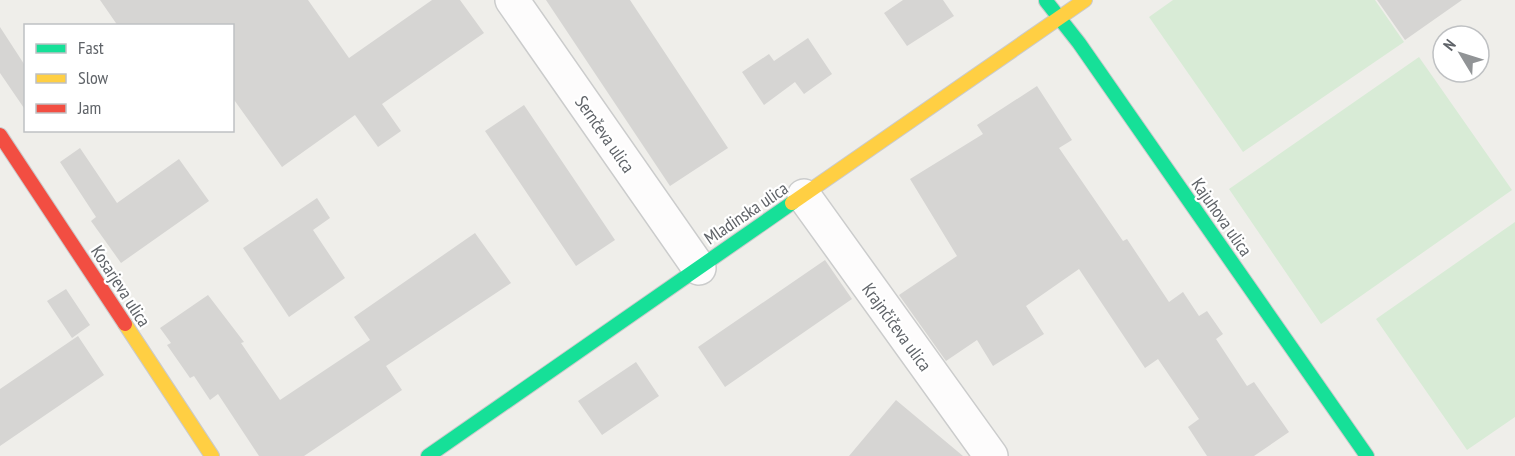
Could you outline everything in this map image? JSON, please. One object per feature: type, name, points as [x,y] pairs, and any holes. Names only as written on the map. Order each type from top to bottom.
[{"type":"street","name":"Sernčeva ulica","points":[[512,0],[699,268]]},
{"type":"street","name":"Kajuhova ulica","points":[[1045,0],[1079,43],[1367,456]]},
{"type":"street","name":"Mladinska ulica","points":[[428,456],[1085,0]]},
{"type":"street","name":"Kosarjeva ulica","points":[[0,135],[212,456]]},
{"type":"street","name":"Krajnčičeva ulica","points":[[804,196],[991,456]]},
{"type":"green space","points":[[1173,0],[1375,0],[1404,42],[1243,152],[1149,17]]},
{"type":"green space","points":[[1419,57],[1431,74],[1431,84],[1438,84],[1512,190],[1321,324],[1229,189]]},
{"type":"green space","points":[[1515,222],[1515,417],[1467,450],[1376,319]]},
{"type":"building","points":[[100,0],[308,0],[349,58],[432,0],[460,0],[484,33],[382,104],[401,131],[378,147],[355,115],[282,167],[234,100],[234,24],[117,24]]},
{"type":"building","points":[[546,0],[630,0],[728,148],[670,186]]},
{"type":"building","points":[[903,0],[943,0],[954,16],[907,46],[884,13]]},
{"type":"building","points":[[1377,0],[1462,0],[1405,40]]},
{"type":"building","points":[[0,27],[24,64],[24,108],[0,73]]},
{"type":"building","points":[[808,38],[832,74],[804,94],[795,82],[764,105],[742,72],[769,54],[774,61]]},
{"type":"building","points":[[1037,86],[1072,140],[1059,148],[1123,241],[1127,239],[1169,302],[1183,292],[1199,316],[1207,311],[1223,334],[1216,339],[1247,386],[1254,382],[1289,432],[1254,456],[1207,456],[1188,427],[1199,419],[1158,359],[1145,368],[1079,269],[1026,306],[1044,334],[993,366],[977,340],[946,361],[899,295],[957,256],[910,179],[983,134],[977,125]]},
{"type":"building","points":[[524,105],[615,240],[576,266],[485,131]]},
{"type":"building","points":[[80,148],[117,203],[179,159],[209,201],[121,263],[91,221],[96,217],[60,162]]},
{"type":"building","points":[[317,198],[330,218],[313,230],[345,278],[289,317],[243,248]]},
{"type":"building","points":[[475,233],[511,283],[386,366],[402,390],[304,456],[259,456],[218,394],[210,400],[194,376],[190,378],[167,345],[171,343],[160,328],[208,295],[244,342],[241,343],[280,400],[370,340],[354,317]]},
{"type":"building","points":[[825,260],[852,299],[725,387],[698,347]]},
{"type":"building","points":[[66,289],[90,325],[72,338],[47,301]]},
{"type":"building","points":[[78,336],[104,375],[0,446],[0,389]]},
{"type":"building","points":[[636,362],[659,396],[602,435],[578,401]]},
{"type":"building","points":[[896,400],[963,456],[849,456]]},
{"type":"traffic: fast","points":[[1046,1],[1079,43],[1367,456]]},
{"type":"traffic: fast","points":[[428,456],[792,203]]},
{"type":"traffic: slow","points":[[792,203],[1085,0]]},
{"type":"traffic: slow","points":[[125,324],[212,456]]},
{"type":"traffic: jam","points":[[0,135],[125,324]]}]
